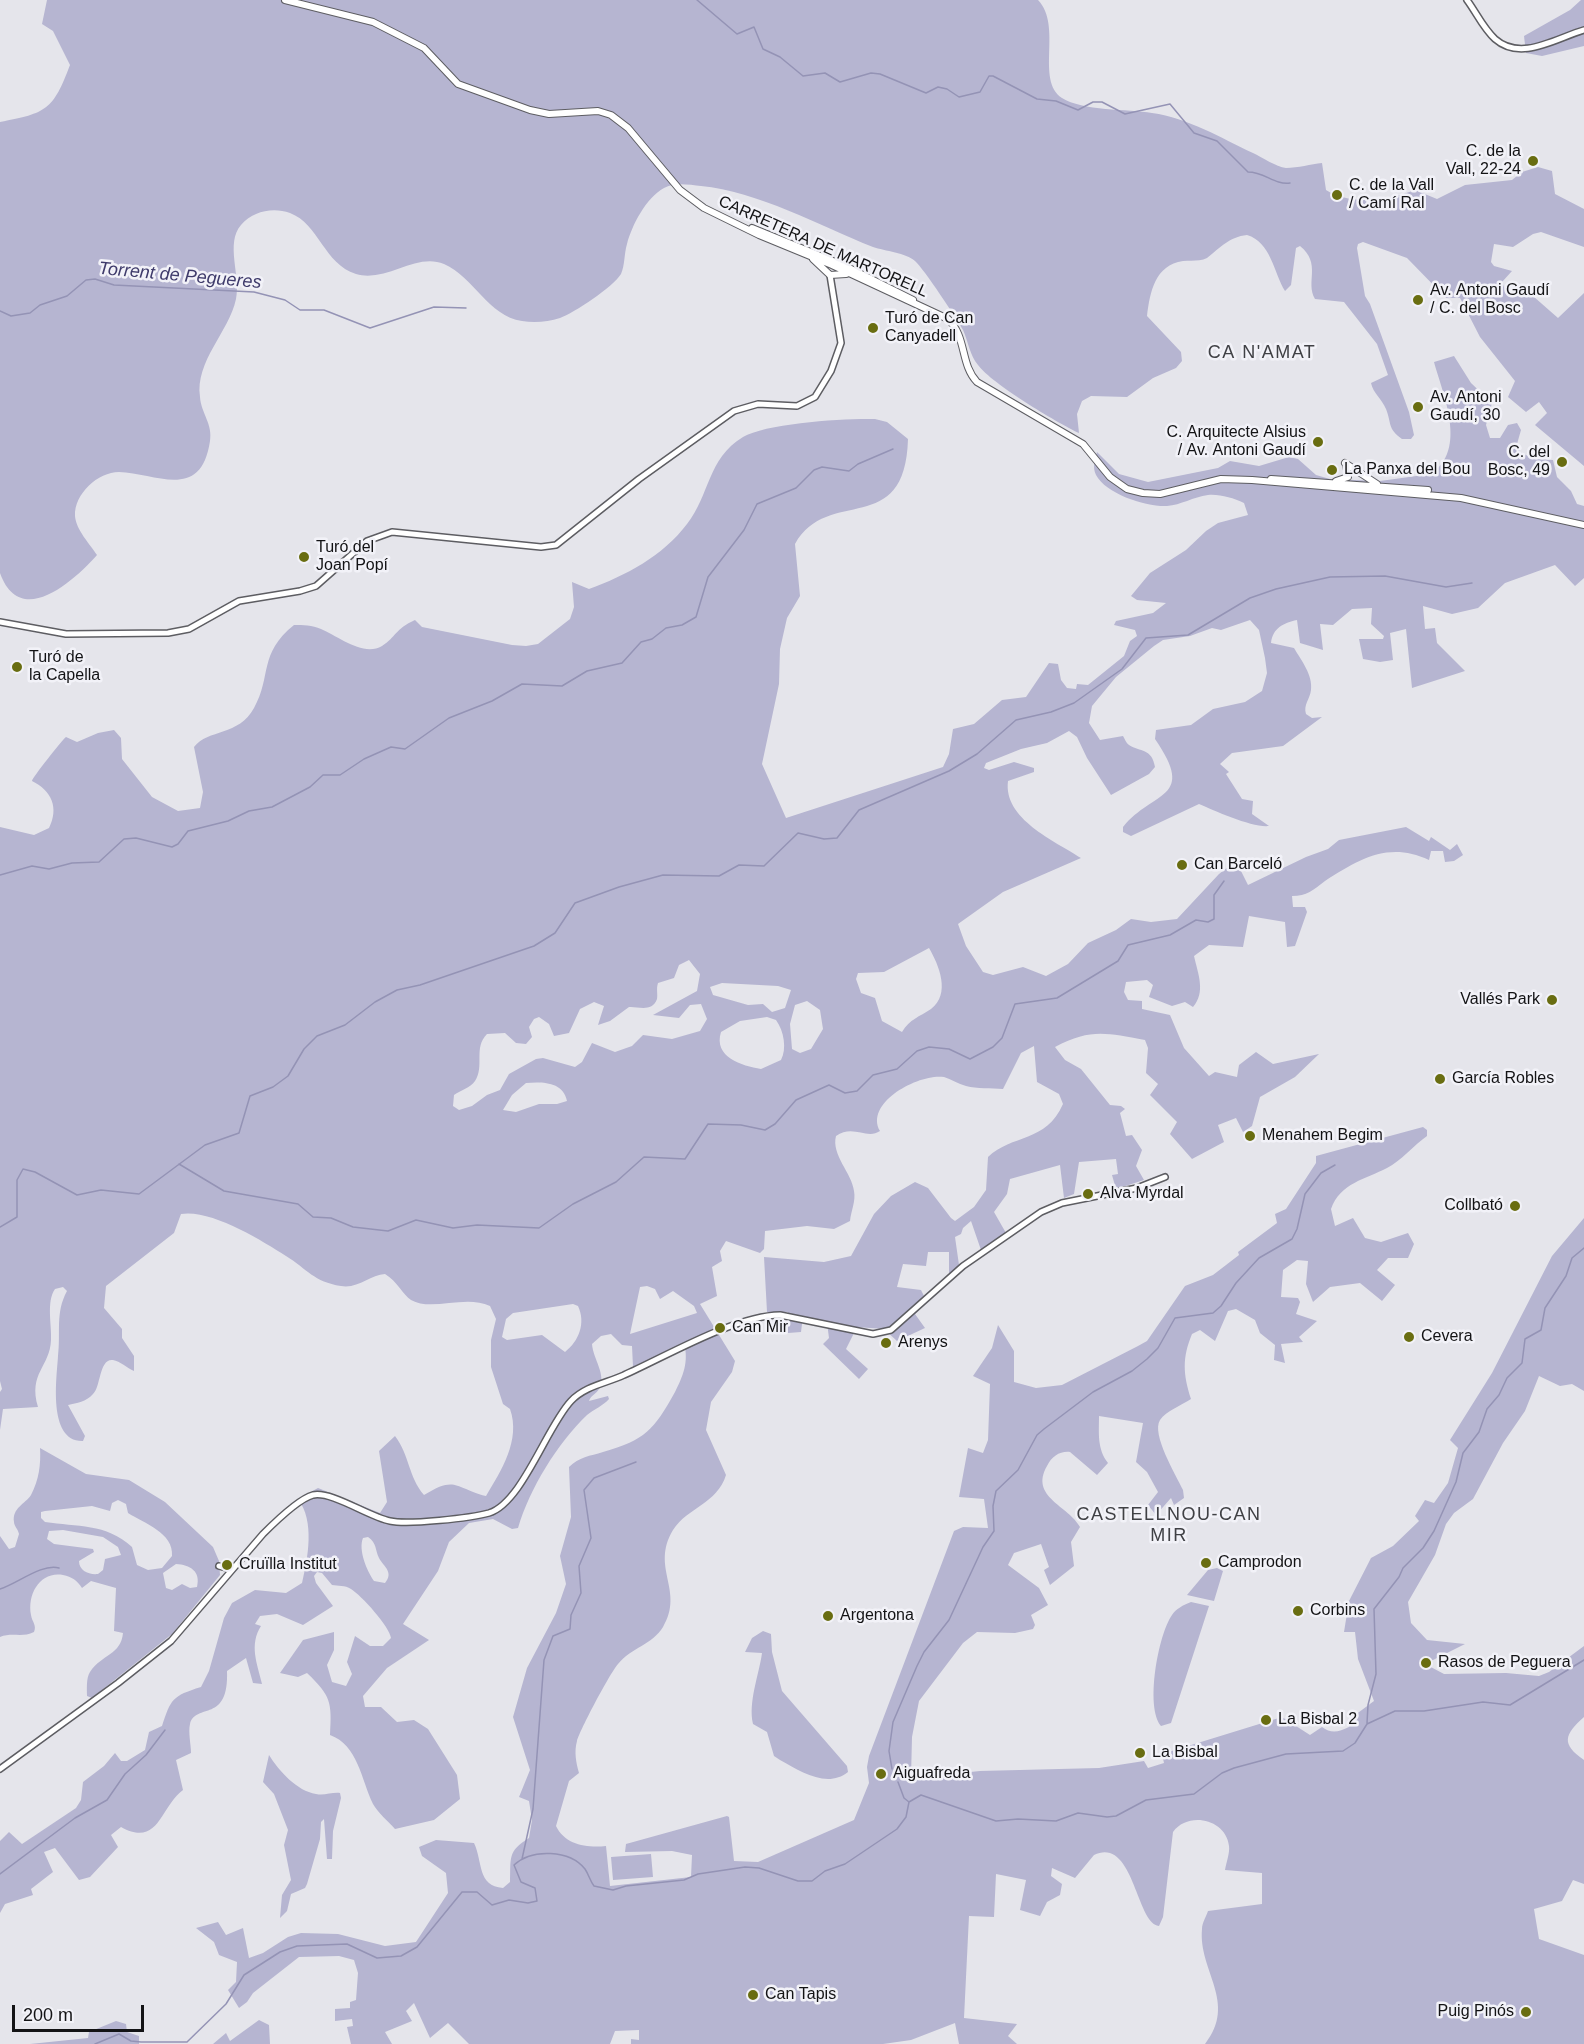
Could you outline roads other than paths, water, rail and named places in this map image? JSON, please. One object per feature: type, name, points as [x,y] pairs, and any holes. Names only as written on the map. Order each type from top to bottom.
[{"type":"main road","name":"CARRETERA DE MARTORELL","points":[[285,0],[373,22],[424,48],[458,84],[530,111],[549,114],[591,111],[611,115],[630,130],[680,190],[704,208],[948,319],[957,329],[967,366],[977,382],[1083,444],[1110,477],[1121,486],[1151,494],[1211,481],[1252,480],[1461,498],[1584,525]]},
{"type":"main road","points":[[735,222],[845,266],[933,311]]},
{"type":"main road","points":[[804,248],[832,265],[845,266]]},
{"type":"main road","points":[[807,255],[830,274],[852,274]]},
{"type":"main road","points":[[830,274],[828,265],[832,265]]},
{"type":"main road","points":[[1367,490],[1354,485],[1348,476],[1345,463],[1384,487]]},
{"type":"main road","points":[[1327,482],[1343,480],[1358,472]]},
{"type":"main road","points":[[1340,488],[1354,485],[1360,479],[1358,472]]},
{"type":"main road","points":[[1252,480],[1327,482],[1433,491],[1461,498]]},
{"type":"street","points":[[1467,0],[1495,39],[1512,47],[1537,47],[1584,30]]},
{"type":"street","points":[[0,622],[66,634],[168,633],[189,629],[239,601],[300,591],[316,586],[331,575],[352,553],[368,542],[392,532],[541,548],[556,545],[639,479],[734,411],[758,404],[797,406],[815,397],[826,381],[841,343],[830,274]]},
{"type":"street","points":[[0,1769],[171,1641],[230,1569],[279,1518],[310,1496],[325,1496],[391,1521],[477,1515],[495,1510],[517,1489],[561,1415],[576,1396],[723,1330],[766,1315],[780,1315],[873,1334],[889,1332],[963,1266],[1041,1212],[1062,1203],[1137,1188],[1165,1177]]},
{"type":"street","points":[[224,1577],[219,1566],[230,1569]]},
{"type":"waterway","points":[[697,0],[737,34],[754,27],[763,49],[780,57],[803,76],[825,73],[840,82],[871,73],[880,74],[926,93],[938,87],[947,89],[959,97],[980,92],[989,76],[993,76],[1037,99],[1056,101],[1078,110],[1093,102],[1102,102],[1125,114],[1170,104],[1194,133],[1217,141],[1248,172],[1279,182],[1290,183]]},
{"type":"waterway","name":"Torrent de Pegueres","points":[[0,311],[11,316],[30,313],[40,305],[67,296],[86,280],[95,279],[114,285],[254,292],[285,300],[300,310],[324,310],[370,328],[434,307],[466,308]]},
{"type":"waterway","points":[[0,875],[32,866],[49,869],[72,863],[99,862],[124,839],[136,838],[172,847],[178,844],[188,831],[228,821],[249,811],[272,807],[310,787],[323,775],[340,775],[364,759],[391,747],[405,749],[449,718],[492,701],[522,684],[562,686],[587,671],[622,663],[641,642],[652,639],[666,628],[682,625],[696,617],[708,577],[744,530],[757,504],[796,488],[814,470],[822,467],[849,471],[858,464],[893,449]]},
{"type":"waterway","points":[[0,1227],[17,1217],[17,1180],[23,1169],[35,1172],[77,1195],[101,1190],[139,1194],[205,1145],[239,1133],[250,1096],[273,1087],[288,1076],[304,1049],[317,1036],[345,1025],[375,1002],[397,990],[420,985],[534,946],[555,933],[575,903],[619,887],[663,875],[719,876],[739,865],[764,866],[798,833],[824,839],[837,838],[859,810],[949,771],[977,754],[1016,720],[1051,712],[1074,703],[1122,669],[1146,638],[1188,635],[1250,598],[1276,589],[1330,577],[1385,576],[1446,587],[1472,583]]},
{"type":"waterway","points":[[179,1164],[224,1191],[298,1204],[313,1217],[331,1218],[353,1227],[388,1231],[416,1220],[453,1228],[477,1225],[539,1228],[573,1204],[616,1182],[644,1157],[685,1159],[708,1124],[741,1125],[765,1130],[775,1124],[796,1100],[829,1085],[845,1093],[857,1091],[873,1075],[897,1069],[917,1051],[929,1047],[949,1049],[970,1059],[993,1047],[1002,1038],[1015,1004],[1057,998],[1118,961],[1128,945],[1170,935],[1196,920],[1208,922],[1214,919],[1214,895],[1224,881]]},
{"type":"waterway","points":[[892,1769],[889,1751],[893,1722],[917,1666],[924,1652],[949,1620],[983,1547],[994,1531],[993,1506],[996,1491],[1018,1470],[1037,1435],[1093,1392],[1132,1371],[1147,1359],[1158,1348],[1175,1318],[1213,1313],[1221,1306],[1236,1283],[1259,1258],[1292,1239],[1297,1229],[1305,1194],[1321,1173],[1335,1165]]},
{"type":"waterway","points":[[1367,1723],[1368,1705],[1376,1674],[1374,1609],[1399,1577],[1403,1568],[1423,1548],[1434,1531],[1456,1482],[1463,1453],[1479,1432],[1487,1409],[1499,1395],[1507,1378],[1522,1363],[1525,1339],[1541,1330],[1545,1308],[1566,1276],[1572,1258],[1584,1248]]},
{"type":"waterway","points":[[522,1859],[533,1809],[544,1660],[553,1636],[570,1629],[571,1615],[581,1593],[579,1566],[591,1538],[584,1490],[594,1478],[636,1462]]},
{"type":"waterway","points":[[0,1589],[45,1568],[59,1568]]},
{"type":"waterway","points":[[95,2044],[119,2034],[131,2041],[187,2042],[226,2004],[244,1975],[280,1952],[297,1946],[347,1944],[377,1958],[401,1956],[417,1947],[462,1892],[477,1892],[492,1905],[509,1900],[528,1903],[537,1901],[535,1888],[521,1882],[514,1865],[531,1856],[551,1853],[570,1858],[585,1869],[594,1886],[613,1890],[626,1886],[684,1880],[698,1874],[745,1867],[759,1868],[798,1881],[812,1881],[825,1871],[845,1864],[897,1829],[906,1817],[909,1802],[921,1795],[996,1821],[1018,1819],[1056,1821],[1078,1813],[1116,1816],[1146,1800],[1194,1794],[1222,1773],[1234,1768],[1286,1754],[1343,1751],[1355,1743],[1367,1724],[1395,1711],[1424,1711],[1483,1702],[1510,1705],[1584,1660]]},
{"type":"waterway","points":[[0,1874],[75,1818],[107,1800],[125,1774],[146,1755],[165,1730]]},
{"type":"waterway","points":[[898,1782],[904,1798],[909,1802]]},
{"type":"place","name":"C. de la Vall, 22-24","points":[[1533,161]]},
{"type":"place","name":"C. de la Vall / Camí Ral","points":[[1337,195]]},
{"type":"place","name":"Av. Antoni Gaudí / C. del Bosc","points":[[1418,300]]},
{"type":"place","name":"Turó de Can Canyadell","points":[[873,328]]},
{"type":"place","name":"Av. Antoni Gaudí, 30","points":[[1418,407]]},
{"type":"place","name":"C. Arquitecte Alsius / Av. Antoni Gaudí","points":[[1318,442]]},
{"type":"place","name":"C. del Bosc, 49","points":[[1562,462]]},
{"type":"place","name":"La Panxa del Bou","points":[[1332,470]]},
{"type":"place","name":"Turó del Joan Popí","points":[[304,557]]},
{"type":"place","name":"Turó de la Capella","points":[[17,667]]},
{"type":"place","name":"Can Barceló","points":[[1182,865]]},
{"type":"place","name":"Vallés Park","points":[[1552,1000]]},
{"type":"place","name":"García Robles","points":[[1440,1079]]},
{"type":"place","name":"Menahem Begim","points":[[1250,1136]]},
{"type":"place","name":"Alva Myrdal","points":[[1088,1194]]},
{"type":"place","name":"Collbató","points":[[1515,1206]]},
{"type":"place","name":"Can Mir","points":[[720,1328]]},
{"type":"place","name":"Cevera","points":[[1409,1337]]},
{"type":"place","name":"Arenys","points":[[886,1343]]},
{"type":"place","name":"Camprodon","points":[[1206,1563]]},
{"type":"place","name":"Cruïlla Institut","points":[[227,1565]]},
{"type":"place","name":"Corbins","points":[[1298,1611]]},
{"type":"place","name":"Argentona","points":[[828,1616]]},
{"type":"place","name":"Rasos de Peguera","points":[[1426,1663]]},
{"type":"place","name":"La Bisbal 2","points":[[1266,1720]]},
{"type":"place","name":"La Bisbal","points":[[1140,1753]]},
{"type":"place","name":"Aiguafreda","points":[[881,1774]]},
{"type":"place","name":"Can Tapis","points":[[753,1995]]},
{"type":"place","name":"Puig Pinós","points":[[1526,2012]]},
{"type":"district","name":"CA N'AMAT","points":[[1262,353]]},
{"type":"district","name":"CASTELLNOU-CAN MIR","points":[[1169,1525]]}]
